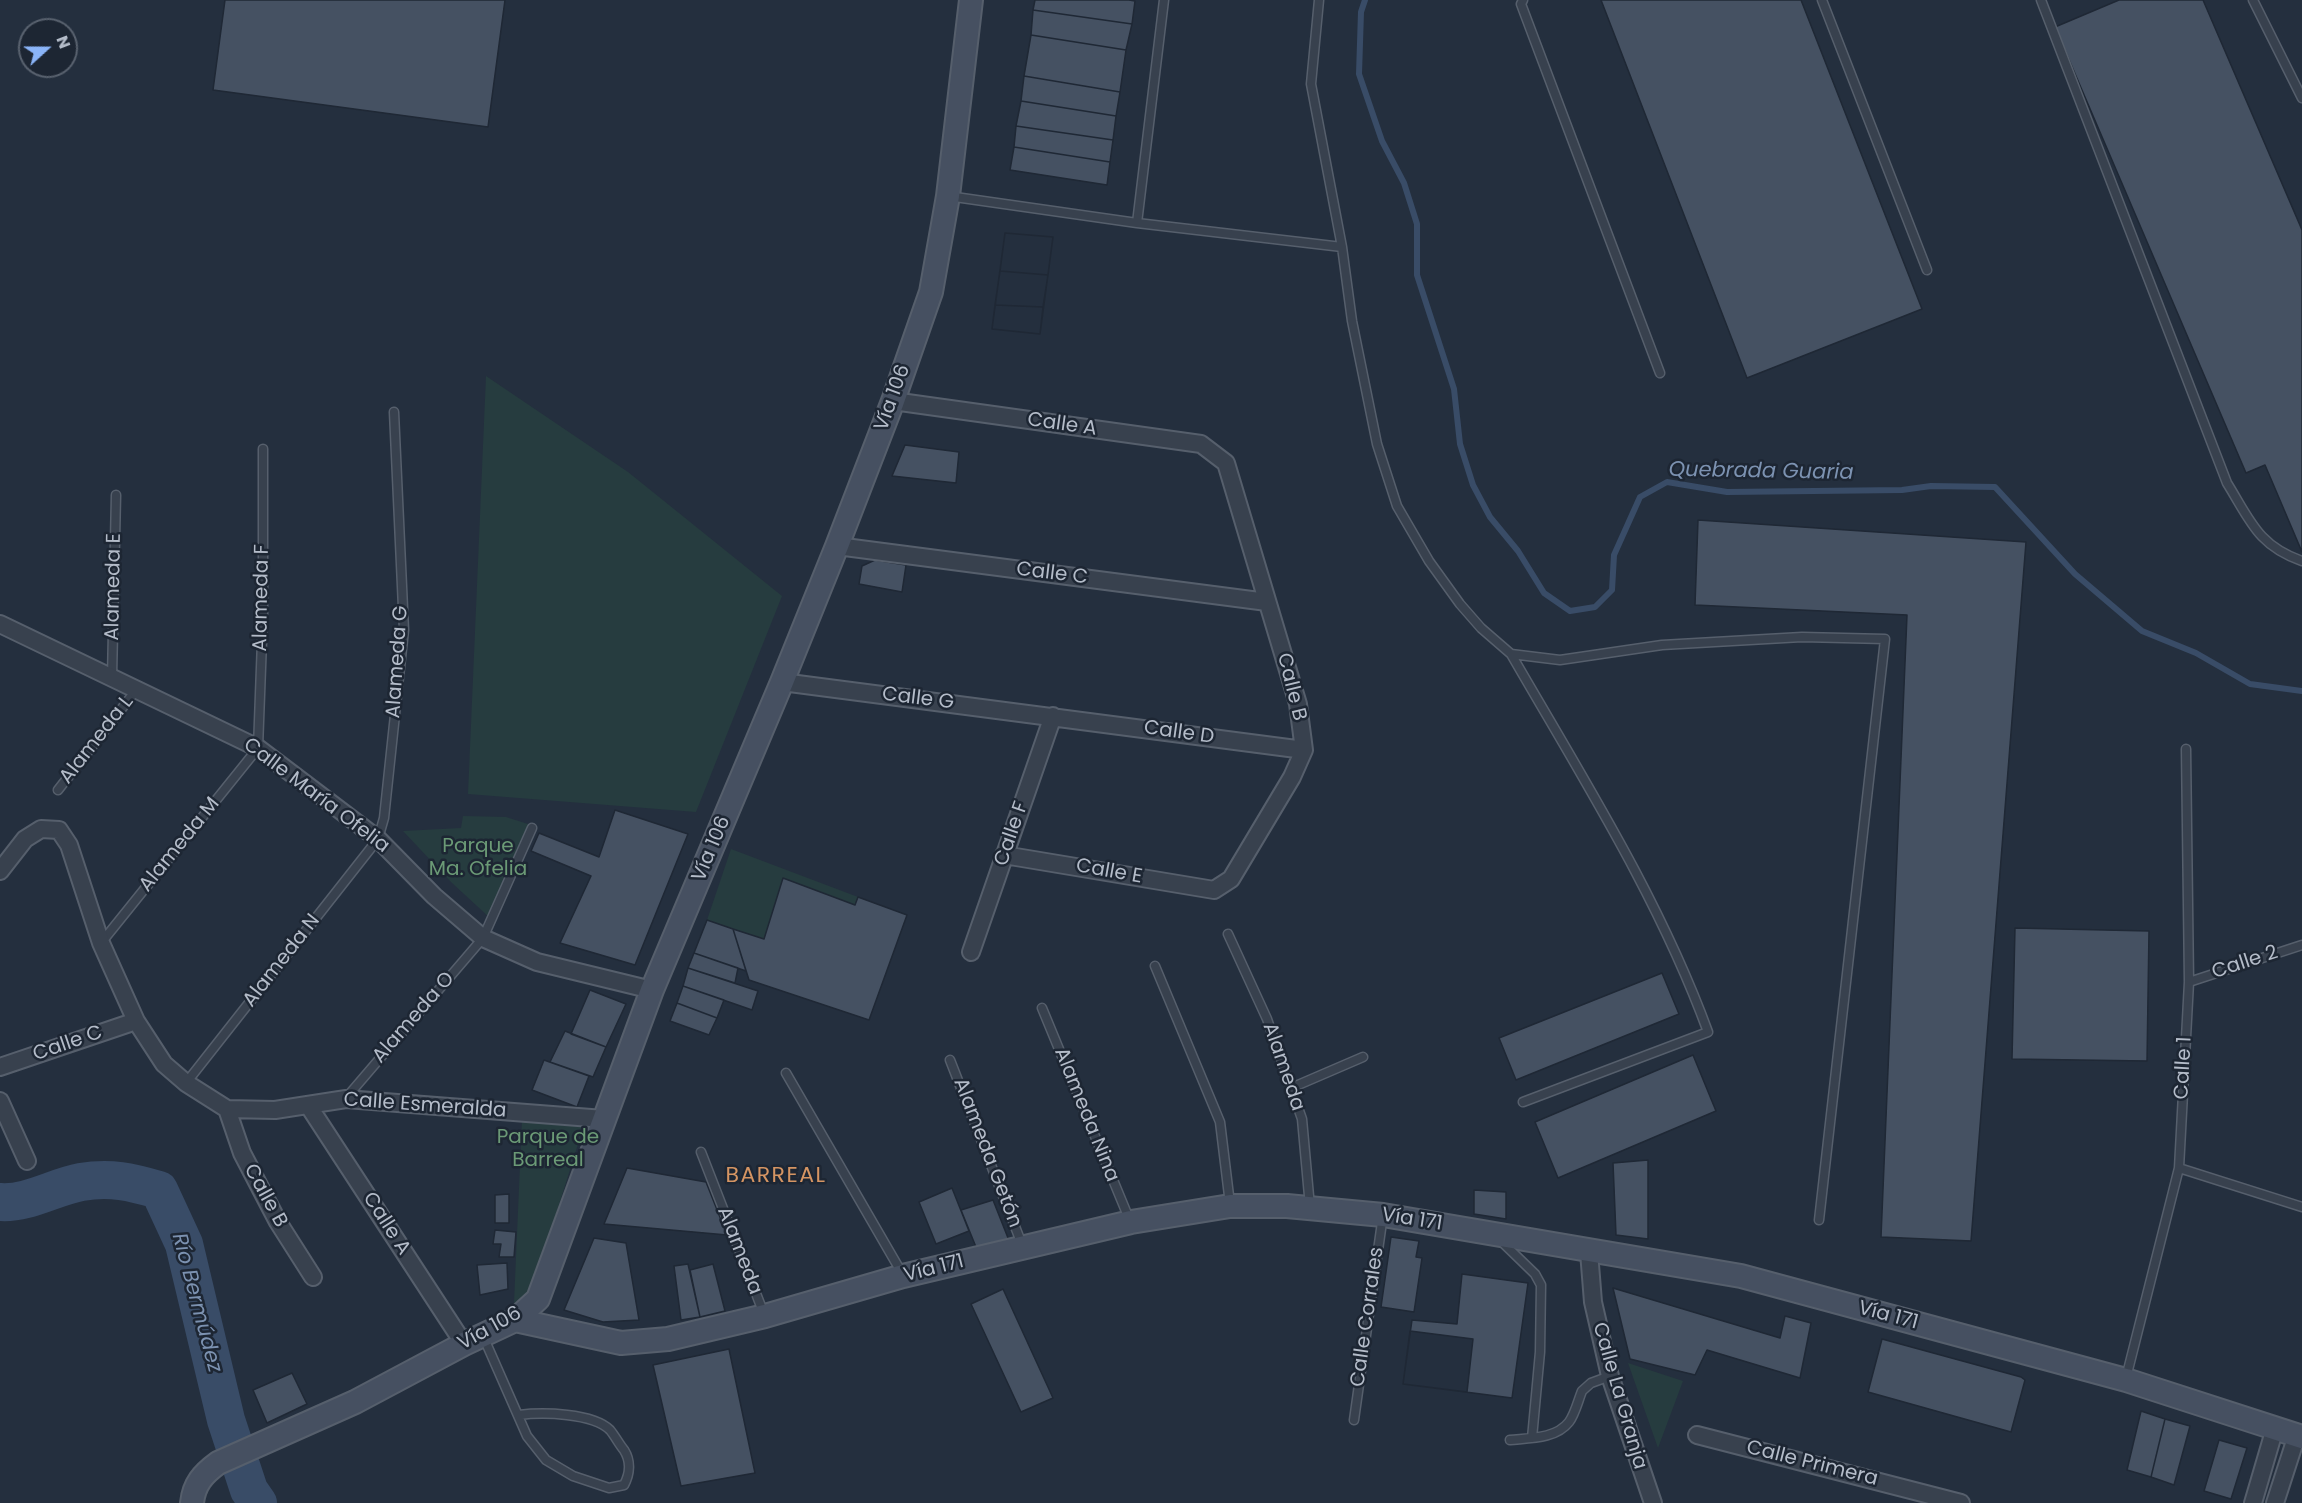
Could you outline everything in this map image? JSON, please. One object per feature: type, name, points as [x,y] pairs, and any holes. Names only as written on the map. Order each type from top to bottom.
[{"type":"main road","name":"Vía 106","points":[[198,1497],[209,1469],[218,1463],[355,1402],[515,1320],[538,1299],[652,990],[837,546],[893,401],[931,292],[948,196],[971,0]]},
{"type":"main road","name":"Vía 171","points":[[515,1320],[621,1343],[668,1340],[765,1316],[903,1276],[1131,1222],[1230,1206],[1310,1208],[1383,1215],[1589,1252],[1741,1276],[2126,1380],[2300,1436]]},
{"type":"street","name":"Calle A","points":[[893,401],[1201,444],[1226,463]]},
{"type":"street","name":"Calle B","points":[[1226,463],[1298,704],[1304,750]]},
{"type":"street","name":"Calle C","points":[[837,546],[1267,602]]},
{"type":"street","name":"Calle María Ofelia","points":[[1,626],[258,748],[378,838],[434,896],[483,938],[537,962],[652,990]]},
{"type":"street","name":"Calle G","points":[[782,682],[1053,716]]},
{"type":"street","name":"Calle D","points":[[1053,716],[1304,750]]},
{"type":"street","name":"Calle F","points":[[972,952],[1053,716]]},
{"type":"street","name":"Calle E","points":[[1004,855],[1214,890],[1231,879],[1292,777],[1304,750]]},
{"type":"street","points":[[0,871],[25,839],[41,829],[59,830],[69,845],[101,943],[136,1021],[164,1064],[186,1083],[227,1109]]},
{"type":"street","name":"Calle C","points":[[0,1067],[136,1021]]},
{"type":"street","name":"Calle Esmeralda","points":[[227,1109],[275,1110],[345,1099],[604,1119]]},
{"type":"street","points":[[0,1101],[27,1161]]},
{"type":"street","name":"Calle A","points":[[308,1105],[474,1340]]},
{"type":"street","name":"Calle B","points":[[227,1109],[242,1153],[278,1222],[313,1277]]},
{"type":"street","name":"Calle La Granja","points":[[1589,1252],[1593,1302],[1610,1376],[1653,1503]]},
{"type":"street","points":[[2253,1503],[2275,1428]]},
{"type":"street","name":"Calle Primera","points":[[1697,1435],[1939,1500],[1961,1503]]},
{"type":"street","points":[[2275,1503],[2300,1436]]},
{"type":"street","points":[[1638,1503],[1645,1484]]},
{"type":"lane","points":[[1137,223],[1164,0]]},
{"type":"lane","points":[[1319,0],[1311,84],[1342,247],[1352,321],[1377,444],[1397,506],[1429,561],[1460,604],[1481,628],[1511,654],[1630,860],[1675,950],[1708,1032],[1523,1102]]},
{"type":"lane","points":[[1523,0],[1521,4],[1660,373]]},
{"type":"lane","points":[[1822,0],[1927,270]]},
{"type":"lane","points":[[2041,0],[2227,483],[2259,536],[2283,555],[2302,561]]},
{"type":"lane","points":[[2253,0],[2302,98]]},
{"type":"lane","points":[[948,196],[1137,223],[1342,247]]},
{"type":"lane","name":"Alameda G","points":[[378,838],[384,818],[404,630],[394,412]]},
{"type":"lane","name":"Alameda F","points":[[258,748],[263,614],[263,448]]},
{"type":"lane","name":"Alameda E","points":[[112,678],[116,495]]},
{"type":"lane","points":[[1511,654],[1560,660],[1662,645],[1802,637],[1885,639],[1819,1220]]},
{"type":"lane","name":"Alameda L","points":[[58,790],[137,689]]},
{"type":"lane","name":"Alameda M","points":[[101,943],[258,748]]},
{"type":"lane","name":"Calle 1","points":[[2126,1380],[2179,1168],[2188,982],[2187,749]]},
{"type":"lane","name":"Alameda O","points":[[345,1099],[483,938],[532,828]]},
{"type":"lane","name":"Alameda N","points":[[186,1083],[378,838]]},
{"type":"lane","name":"Alameda","points":[[1228,934],[1267,1019],[1302,1119],[1310,1208]]},
{"type":"lane","name":"Calle 2","points":[[2188,982],[2302,945]]},
{"type":"lane","points":[[1155,966],[1220,1122],[1230,1206]]},
{"type":"lane","name":"Alameda Nina","points":[[1042,1008],[1131,1222]]},
{"type":"lane","points":[[1291,1088],[1363,1057]]},
{"type":"lane","name":"Alameda Getón","points":[[950,1060],[1024,1247]]},
{"type":"lane","points":[[786,1073],[903,1276]]},
{"type":"lane","name":"Alameda","points":[[701,1152],[765,1316]]},
{"type":"lane","points":[[2179,1168],[2302,1207]]},
{"type":"lane","name":"Calle Corrales","points":[[1354,1420],[1383,1215]]},
{"type":"lane","points":[[1493,1233],[1535,1274],[1541,1284],[1540,1352],[1532,1438]]},
{"type":"lane","points":[[474,1340],[519,1415],[527,1436],[546,1460],[573,1476],[609,1488],[624,1485],[629,1476],[628,1456],[609,1429],[590,1419],[535,1413],[519,1415]]},
{"type":"lane","points":[[1510,1440],[1546,1436],[1565,1426],[1570,1421],[1582,1391],[1591,1383],[1610,1376]]},
{"type":"green space","points":[[486,376],[628,472],[782,596],[696,812],[468,794]]},
{"type":"green space","name":"Parque Ma. Ofelia","points":[[463,816],[506,817],[531,825],[490,918],[451,882],[403,831],[461,828]]},
{"type":"green space","points":[[731,849],[858,897],[855,905],[784,879],[764,939],[707,920]]},
{"type":"green space","name":"Parque de Barreal","points":[[522,1119],[584,1125],[531,1294],[514,1303]]},
{"type":"green space","points":[[1628,1363],[1683,1381],[1658,1448]]},
{"type":"building","points":[[225,0],[505,0],[488,127],[213,90]]},
{"type":"building","points":[[1035,0],[1135,1],[1132,24],[1033,10]]},
{"type":"building","points":[[1601,0],[1801,0],[1922,309],[1747,378]]},
{"type":"building","points":[[2119,0],[2203,0],[2302,230],[2302,552],[2265,465],[2246,473],[2055,27]]},
{"type":"building","points":[[1033,10],[1132,24],[1126,50],[1031,35]]},
{"type":"building","points":[[1031,35],[1126,50],[1120,92],[1024,76]]},
{"type":"building","points":[[1024,76],[1120,92],[1116,116],[1021,101]]},
{"type":"building","points":[[1021,101],[1116,116],[1113,140],[1016,126]]},
{"type":"building","points":[[1016,126],[1113,140],[1110,162],[1014,147]]},
{"type":"building","points":[[1014,147],[1110,162],[1107,185],[1010,170]]},
{"type":"building","points":[[1005,233],[1053,237],[1040,334],[992,329]]},
{"type":"building","points":[[1005,233],[1053,237],[1048,275],[1000,271]]},
{"type":"building","points":[[1000,271],[1048,275],[1043,307],[995,305]]},
{"type":"building","points":[[995,305],[1043,307],[1040,334],[992,329]]},
{"type":"building","points":[[905,445],[959,452],[956,483],[892,476]]},
{"type":"building","points":[[1698,520],[2026,542],[1971,1241],[1881,1237],[1907,615],[1695,605]]},
{"type":"building","points":[[875,560],[906,565],[902,592],[859,584],[862,566]]},
{"type":"building","points":[[615,810],[688,834],[635,965],[560,943],[591,876],[531,851],[539,833],[599,857]]},
{"type":"building","points":[[783,878],[855,905],[858,897],[907,915],[869,1020],[749,980],[733,929],[764,939]]},
{"type":"building","points":[[707,920],[733,929],[746,971],[694,953]]},
{"type":"building","points":[[2015,928],[2149,931],[2147,1061],[2012,1059]]},
{"type":"building","points":[[694,953],[738,968],[735,983],[688,968]]},
{"type":"building","points":[[688,968],[758,991],[752,1010],[683,986]]},
{"type":"building","points":[[1662,973],[1679,1014],[1516,1080],[1499,1038]]},
{"type":"building","points":[[683,986],[724,1000],[717,1018],[677,1003]]},
{"type":"building","points":[[590,990],[626,1004],[606,1047],[571,1034]]},
{"type":"building","points":[[677,1003],[717,1018],[709,1035],[670,1021]]},
{"type":"building","points":[[565,1031],[606,1047],[593,1077],[550,1062]]},
{"type":"building","points":[[1693,1055],[1716,1111],[1558,1178],[1535,1122]]},
{"type":"building","points":[[544,1060],[589,1076],[577,1107],[532,1090]]},
{"type":"building","points":[[1648,1160],[1648,1239],[1616,1235],[1613,1163]]},
{"type":"building","points":[[627,1168],[706,1182],[727,1235],[604,1224]]},
{"type":"building","points":[[952,1188],[969,1231],[936,1244],[919,1202]]},
{"type":"building","points":[[1474,1190],[1506,1192],[1506,1219],[1474,1214]]},
{"type":"building","points":[[509,1194],[509,1223],[495,1223],[495,1195]]},
{"type":"building","points":[[993,1200],[1010,1243],[978,1252],[961,1210]]},
{"type":"building","points":[[495,1230],[516,1232],[514,1257],[499,1257],[501,1244],[493,1244]]},
{"type":"building","points":[[1391,1237],[1419,1241],[1416,1257],[1422,1258],[1414,1312],[1381,1307]]},
{"type":"building","points":[[594,1238],[626,1243],[639,1320],[603,1322],[564,1310]]},
{"type":"building","points":[[507,1263],[508,1289],[480,1295],[477,1265]]},
{"type":"building","points":[[688,1264],[700,1317],[681,1320],[674,1266]]},
{"type":"building","points":[[713,1264],[725,1311],[700,1317],[690,1270]]},
{"type":"building","points":[[1462,1274],[1528,1283],[1512,1398],[1403,1384],[1412,1320],[1457,1324]]},
{"type":"building","points":[[1613,1288],[1780,1338],[1785,1316],[1811,1323],[1800,1378],[1707,1350],[1695,1375],[1630,1359]]},
{"type":"building","points":[[1003,1289],[1053,1398],[1021,1412],[971,1304]]},
{"type":"building","points":[[1410,1331],[1473,1339],[1467,1392],[1403,1384]]},
{"type":"building","points":[[1882,1339],[2021,1377],[2025,1380],[2011,1432],[1868,1392]]},
{"type":"building","points":[[729,1349],[755,1473],[681,1486],[653,1365]]},
{"type":"building","points":[[292,1373],[307,1404],[267,1423],[253,1390]]},
{"type":"building","points":[[2141,1411],[2165,1419],[2151,1477],[2127,1470]]},
{"type":"building","points":[[2165,1419],[2190,1426],[2174,1485],[2151,1477]]},
{"type":"building","points":[[2219,1440],[2247,1448],[2231,1499],[2204,1491]]},
{"type":"waterway","name":"Quebrada Guaria","points":[[1365,0],[1361,12],[1359,74],[1382,141],[1404,183],[1417,224],[1417,275],[1454,389],[1460,444],[1473,485],[1490,517],[1518,551],[1544,593],[1570,611],[1595,607],[1612,590],[1614,555],[1640,497],[1667,482],[1727,492],[1902,490],[1931,486],[1995,487],[2075,574],[2142,631],[2196,653],[2250,684],[2302,691]]},
{"type":"waterway","name":"Río Bermúdez","points":[[0,1202],[31,1198],[71,1184],[102,1180],[121,1181],[159,1190],[184,1244],[226,1420],[249,1490],[258,1503]]},
{"type":"district","name":"BARREAL","points":[[776,1176]]}]
